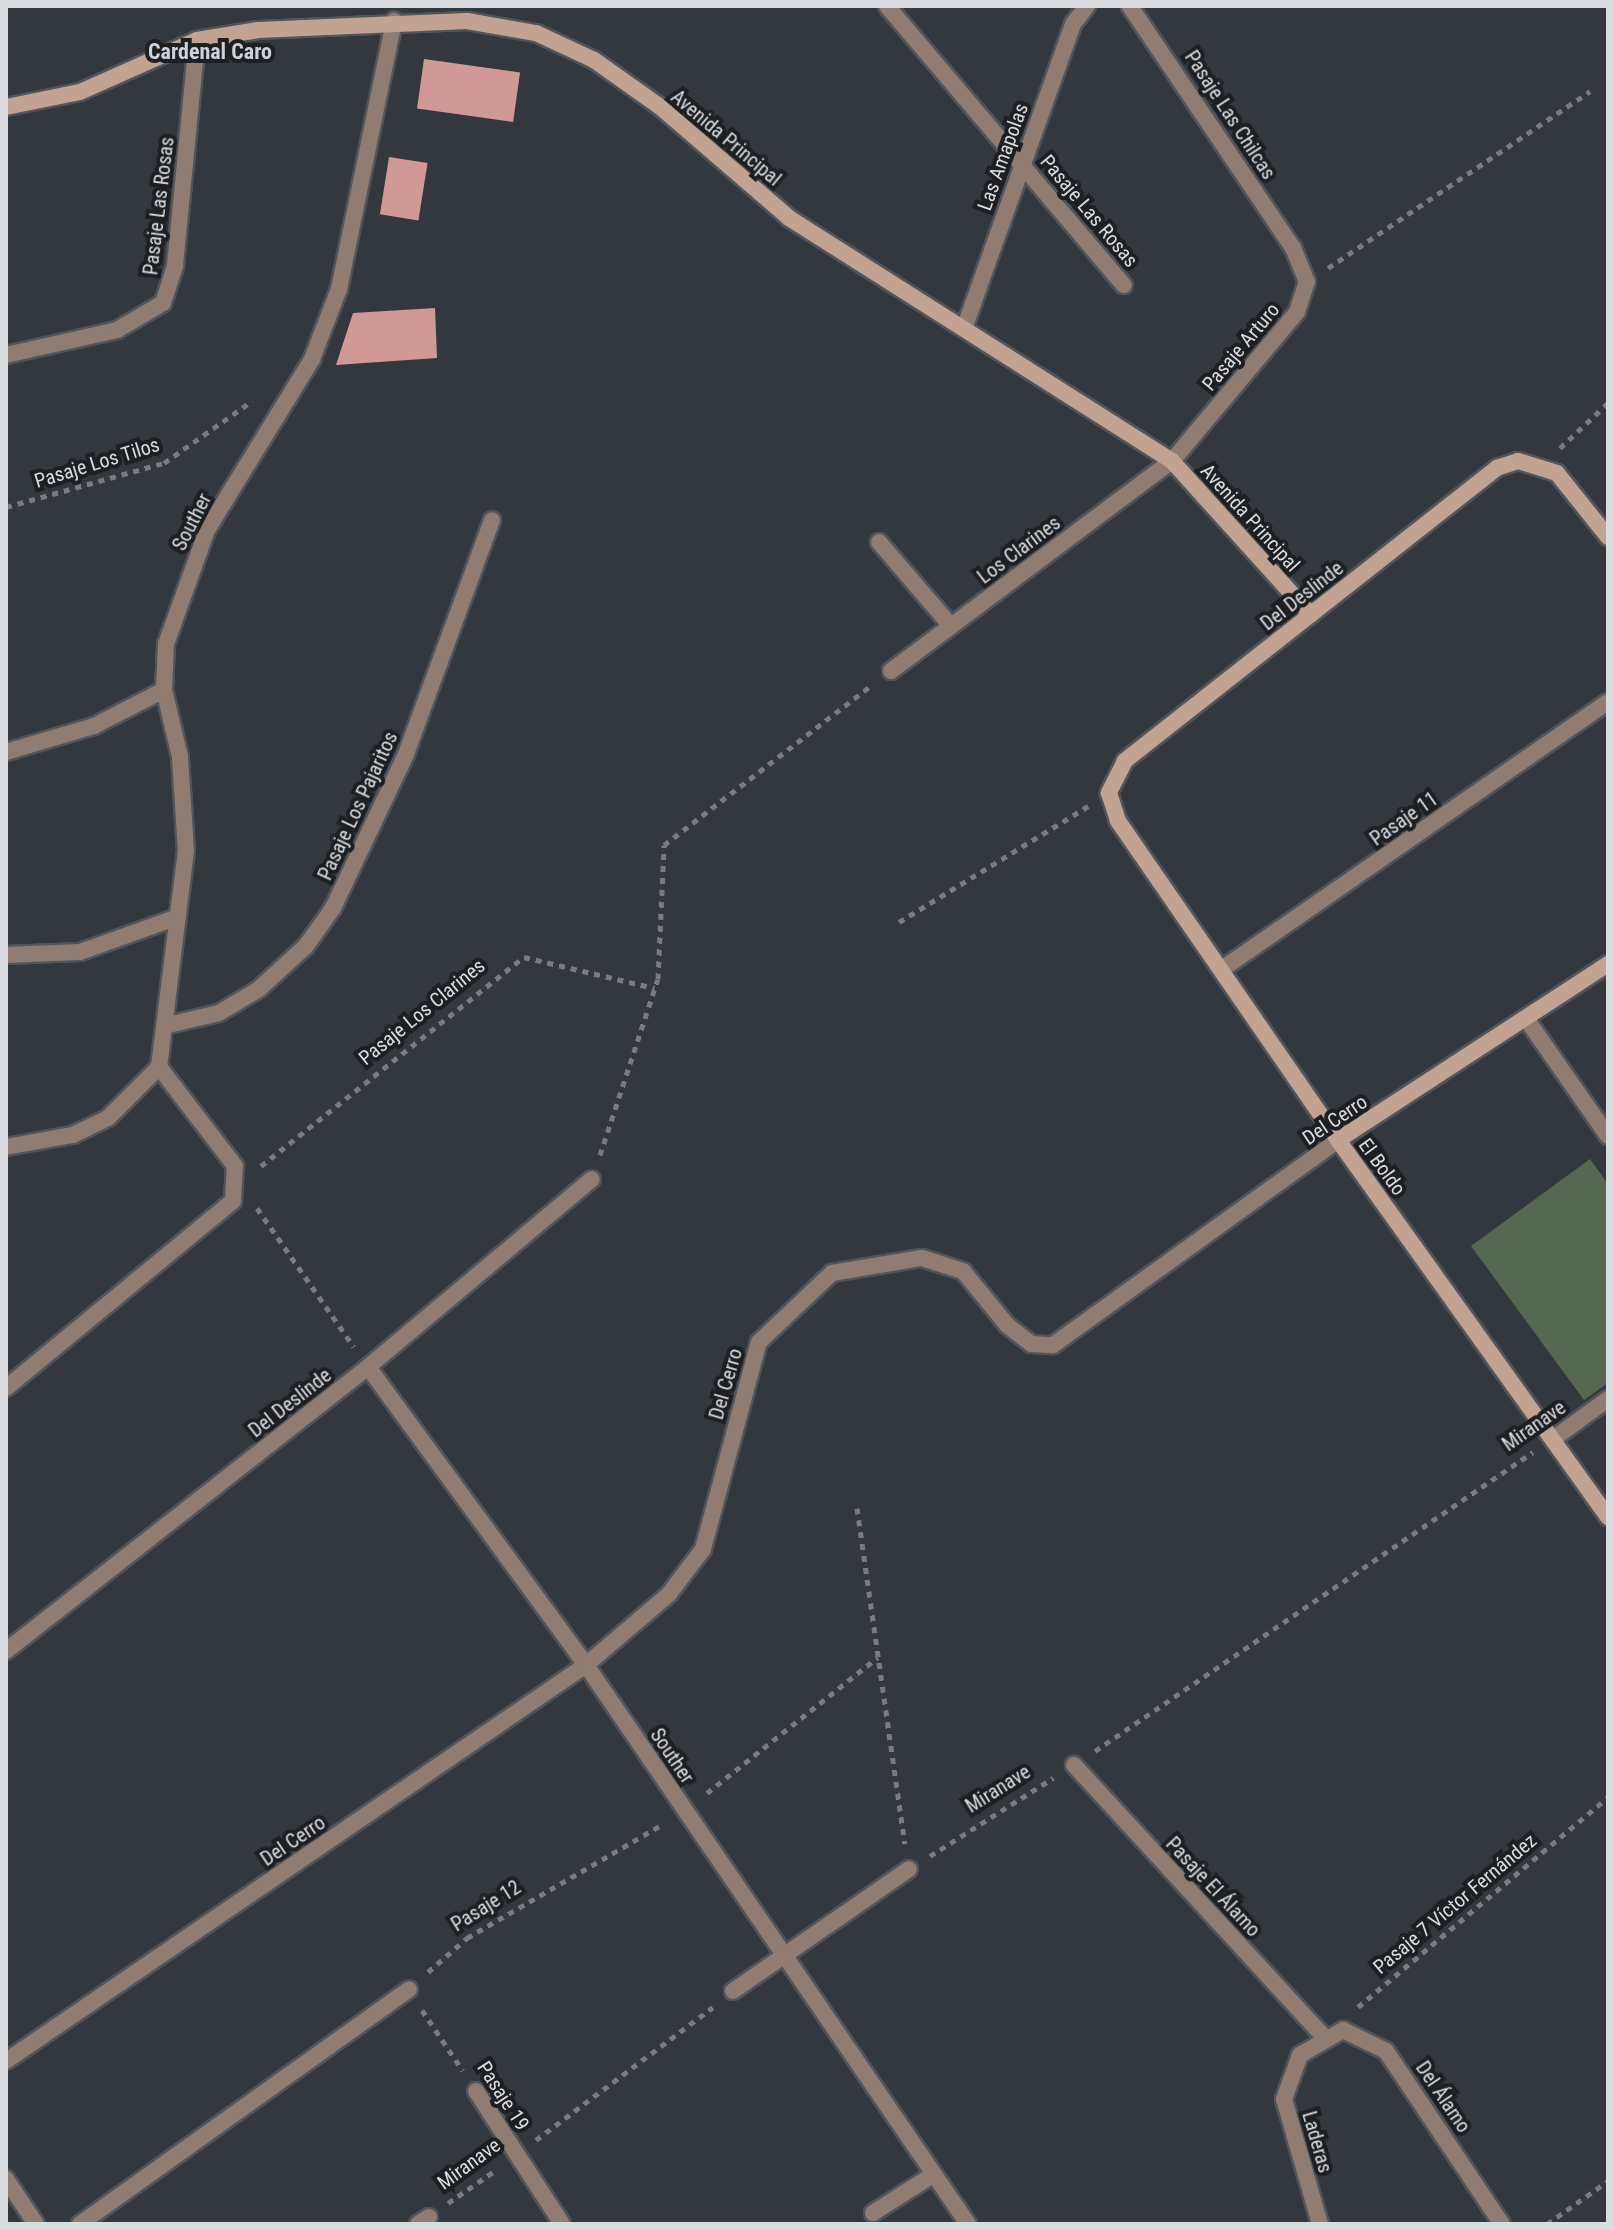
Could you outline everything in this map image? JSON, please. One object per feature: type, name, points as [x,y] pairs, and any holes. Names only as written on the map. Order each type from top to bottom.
[{"type":"street","name":"Pasaje Las Rosas","points":[[887,6],[1124,285]]},
{"type":"street","points":[[1073,24],[1075,6]]},
{"type":"street","name":"Las Amapolas","points":[[965,326],[1073,24],[1087,6]]},
{"type":"street","name":"Pasaje Las Chilcas","points":[[1130,6],[1293,248],[1307,282]]},
{"type":"street","name":"Avenida Principal","points":[[6,107],[80,92],[197,40],[394,21],[467,21],[536,33],[594,60],[789,218],[965,326],[1172,461],[1311,615]]},
{"type":"street","name":"Souther","points":[[159,1067],[178,917],[185,799],[164,690],[166,644],[207,530],[312,359],[339,289],[394,21]]},
{"type":"street","name":"Pasaje Las Rosas","points":[[6,355],[117,330],[163,303],[175,265],[197,40]]},
{"type":"street","name":"Pasaje Arturo","points":[[1172,461],[1297,312],[1307,282]]},
{"type":"street","name":"Los Clarines","points":[[891,671],[1172,461]]},
{"type":"street","name":"Del Deslinde","points":[[1109,793],[1125,761],[1497,468],[1518,461],[1541,465]]},
{"type":"street","points":[[1541,465],[1568,483],[1608,537]]},
{"type":"street","name":"Pasaje Los Pajaritos","points":[[164,1026],[219,1013],[259,989],[306,946],[333,908],[406,754],[492,520]]},
{"type":"street","points":[[879,542],[951,626]]},
{"type":"street","points":[[6,752],[94,726],[164,690]]},
{"type":"street","name":"Pasaje 11","points":[[1222,969],[1608,702]]},
{"type":"street","name":"El Boldo","points":[[1109,793],[1118,821],[1338,1140],[1608,1517]]},
{"type":"street","points":[[6,955],[80,952],[178,917]]},
{"type":"street","name":"Del Cerro","points":[[6,2061],[586,1665],[689,1571],[703,1549],[759,1342],[832,1273],[922,1258],[963,1271],[1007,1325],[1031,1344],[1053,1345],[1338,1140],[1527,1020],[1608,964]]},
{"type":"street","points":[[1527,1020],[1608,1136]]},
{"type":"street","points":[[6,1147],[73,1135],[108,1118],[159,1067],[235,1166],[239,1183],[222,1216],[6,1388]]},
{"type":"street","name":"Del Deslinde","points":[[6,1651],[368,1367],[592,1179]]},
{"type":"street","name":"Souther","points":[[368,1367],[586,1665],[968,2224]]},
{"type":"street","name":"Miranave","points":[[1553,1439],[1608,1399]]},
{"type":"street","name":"Pasaje El Álamo","points":[[1074,1765],[1323,2036]]},
{"type":"street","points":[[733,1991],[786,1958],[909,1869]]},
{"type":"street","points":[[80,2224],[409,1989]]},
{"type":"street","name":"Del Álamo","points":[[1323,2036],[1362,2035],[1386,2051],[1502,2224]]},
{"type":"street","name":"Laderas","points":[[1320,2224],[1284,2099],[1291,2068],[1323,2036]]},
{"type":"street","name":"Pasaje 19","points":[[476,2091],[562,2224]]},
{"type":"street","points":[[873,2213],[934,2174]]},
{"type":"street","points":[[6,2179],[36,2224]]},
{"type":"path","points":[[1307,282],[1590,91]]},
{"type":"path","name":"Pasaje Los Tilos","points":[[6,507],[164,463],[263,393]]},
{"type":"path","points":[[1541,465],[1608,403]]},
{"type":"path","points":[[592,1179],[654,988],[664,845],[891,671]]},
{"type":"path","points":[[899,922],[1109,793]]},
{"type":"path","name":"Pasaje Los Clarines","points":[[239,1183],[524,957],[654,988]]},
{"type":"path","points":[[239,1183],[368,1367]]},
{"type":"path","name":"Miranave","points":[[909,1869],[1074,1765],[1553,1439]]},
{"type":"path","points":[[857,1508],[909,1869]]},
{"type":"path","name":"Pasaje 12","points":[[409,1989],[467,1938],[686,1811],[878,1657]]},
{"type":"path","name":"Pasaje 7 Víctor Fernández","points":[[1323,2036],[1608,1797]]},
{"type":"path","name":"Pasaje 19","points":[[409,1989],[476,2091]]},
{"type":"path","name":"Miranave","points":[[424,2220],[733,1991]]},
{"type":"path","points":[[1547,2224],[1608,2181]]},
{"type":"green space","points":[[1590,1159],[1608,1184],[1608,1383],[1584,1400],[1471,1246]]},
{"type":"building","points":[[424,59],[520,72],[513,122],[417,109]]},
{"type":"building","points":[[389,157],[428,163],[418,220],[380,214]]},
{"type":"building","points":[[435,308],[437,358],[336,365],[353,313]]},
{"type":"district","name":"Cardenal Caro","points":[[210,52]]}]
